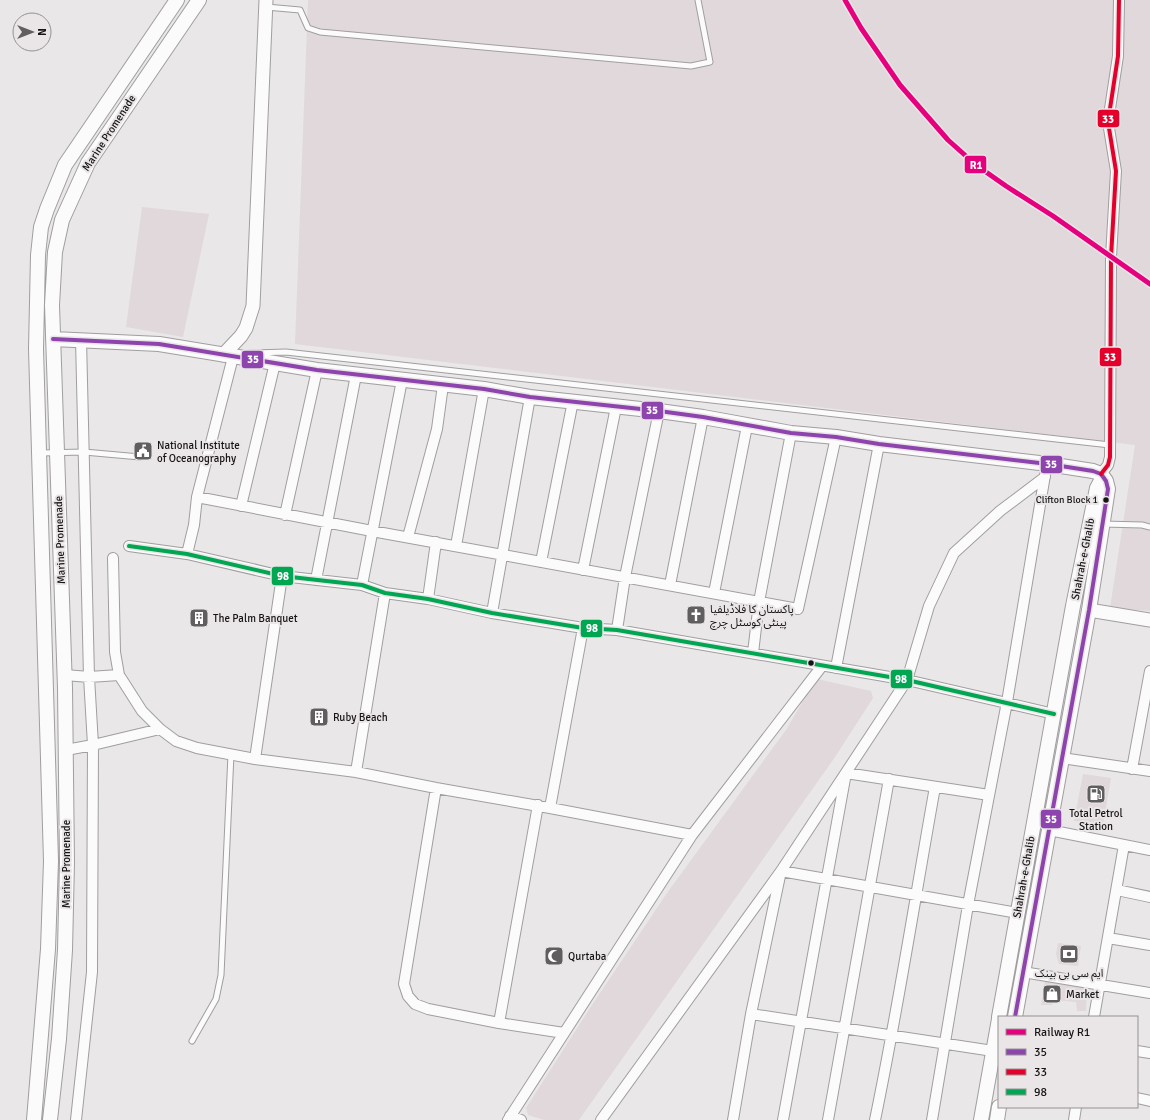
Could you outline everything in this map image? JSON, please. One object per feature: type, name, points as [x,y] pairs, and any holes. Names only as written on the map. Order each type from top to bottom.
[{"type":"main road","name":"Marine Promenade","points":[[34,1120],[48,949],[51,861],[36,329],[38,255],[41,227],[65,165],[177,0]]},
{"type":"main road","name":"Marine Promenade","points":[[50,1120],[59,1039],[65,950],[68,862],[65,675],[52,305],[52,280],[55,252],[62,220],[88,163],[199,0]]},
{"type":"main road","points":[[54,339],[159,344],[317,370],[484,389],[530,397],[659,411],[791,433],[836,436],[1046,470],[1093,471],[1102,476]]},
{"type":"main road","name":"Shahrah-e-Ghalib","points":[[1015,1016],[1089,610],[1096,524],[1097,488],[1102,476]]},
{"type":"main road","name":"Shahrah-e-Ghalib","points":[[999,1016],[1054,714],[1096,524]]},
{"type":"main road","name":"Shahrah-e-Ghalib","points":[[981,1120],[998,1024]]},
{"type":"main road","points":[[997,1120],[999,1108]]},
{"type":"street","points":[[1102,476],[1108,465],[1110,445],[1111,257],[1116,171],[1108,122],[1118,56],[1120,0]]},
{"type":"street","points":[[187,554],[194,525],[197,497],[228,356],[246,328],[253,306],[266,4]]},
{"type":"street","points":[[76,1120],[92,972],[93,745],[89,677],[81,340]]},
{"type":"street","points":[[241,506],[275,363]]},
{"type":"street","points":[[285,515],[317,370]]},
{"type":"street","points":[[316,580],[356,375]]},
{"type":"street","points":[[362,585],[402,380]]},
{"type":"street","points":[[408,537],[437,429],[443,385]]},
{"type":"street","points":[[456,546],[484,389]]},
{"type":"street","points":[[492,613],[501,554],[530,397]]},
{"type":"street","points":[[541,562],[573,401]]},
{"type":"street","points":[[583,570],[616,407]]},
{"type":"street","points":[[617,630],[625,577],[659,411]]},
{"type":"street","points":[[670,585],[703,418]]},
{"type":"street","points":[[714,593],[747,426]]},
{"type":"street","points":[[753,653],[759,602],[791,433]]},
{"type":"street","points":[[197,497],[285,515],[798,609],[836,436]]},
{"type":"street","points":[[836,668],[879,444]]},
{"type":"street","points":[[601,1120],[781,871],[907,680],[929,606],[954,553],[1046,470]]},
{"type":"street","points":[[932,1120],[968,905],[1006,702],[1046,470]]},
{"type":"street","points":[[428,599],[436,542]]},
{"type":"street","points":[[129,546],[187,554],[282,576],[362,585],[385,594],[428,599],[492,613],[583,628],[617,630],[907,680],[1054,714]]},
{"type":"street","points":[[113,558],[115,652],[120,675],[142,711],[160,729],[176,741],[197,748],[255,759],[356,772],[692,835]]},
{"type":"street","points":[[255,759],[282,576]]},
{"type":"street","points":[[356,772],[385,594]]},
{"type":"street","points":[[1089,610],[1150,620]]},
{"type":"street","points":[[550,808],[583,628]]},
{"type":"street","points":[[521,1120],[509,1118],[692,835],[822,666]]},
{"type":"street","points":[[65,675],[89,677],[120,675]]},
{"type":"street","points":[[1132,769],[1150,677]]},
{"type":"street","points":[[66,750],[160,729]]},
{"type":"street","points":[[1062,758],[1150,772]]},
{"type":"street","points":[[846,773],[989,795]]},
{"type":"street","points":[[783,1120],[846,773]]},
{"type":"street","points":[[828,1120],[889,779]]},
{"type":"street","points":[[875,1120],[892,1036],[935,787]]},
{"type":"street","points":[[436,788],[404,984],[408,996],[416,1004],[428,1008],[499,1023],[564,1033]]},
{"type":"street","points":[[499,1023],[538,805]]},
{"type":"street","points":[[1049,830],[1150,850]]},
{"type":"street","points":[[1094,1016],[1124,845]]},
{"type":"street","points":[[781,871],[915,896],[1018,913]]},
{"type":"street","points":[[733,1120],[751,1014],[781,871]]},
{"type":"street","points":[[1117,890],[1150,897]]},
{"type":"street","points":[[1108,938],[1150,945]]},
{"type":"street","points":[[1023,972],[1150,993]]},
{"type":"street","points":[[751,1014],[801,1020],[892,1036],[993,1051]]},
{"type":"street","points":[[1138,1051],[1150,1053]]},
{"type":"street","points":[[1138,1098],[1150,1101]]},
{"type":"street","points":[[1074,1120],[1076,1108]]},
{"type":"lane","points":[[266,4],[300,10],[308,28],[320,32],[691,66],[710,62],[698,0]]},
{"type":"lane","points":[[228,356],[286,352],[1110,445]]},
{"type":"lane","points":[[39,453],[84,452],[140,457]]},
{"type":"lane","points":[[1096,524],[1142,525],[1150,527]]},
{"type":"lane","points":[[192,1041],[216,999],[221,975],[231,754]]},
{"type":"shaded area","points":[[308,0],[1150,0],[1150,611],[1110,608],[1135,445],[295,344]]},
{"type":"shaded area","points":[[142,207],[209,214],[183,337],[126,327]]},
{"type":"shaded area","points":[[817,679],[871,691],[873,698],[835,757],[579,1120],[544,1120],[528,1115],[526,1108],[590,1008],[667,893],[786,730]]},
{"type":"shaded area","points":[[1083,774],[1111,778],[1103,824],[1074,821]]},
{"type":"shaded area","points":[[1058,943],[1081,946],[1078,966],[1059,964],[1056,954]]},
{"type":"shaded area","points":[[1045,981],[1087,987],[1086,1011],[1077,1011],[1076,1002],[1054,1000],[1052,1005],[1041,1005]]},
{"type":"rail line","name":"R1","points":[[845,0],[861,28],[900,85],[948,140],[976,165],[1053,216],[1150,284]]},
{"type":"transit line","name":"33","points":[[1101,474],[1108,465],[1110,457],[1111,257],[1116,171],[1108,122],[1118,56],[1119,0]]},
{"type":"transit line","name":"35","points":[[53,339],[159,344],[317,370],[484,389],[530,397],[659,411],[703,417],[791,433],[836,437],[879,444],[1048,464],[1093,471],[1101,474],[1106,481],[1108,489],[1089,610],[1015,1016]]},
{"type":"transit line","name":"98","points":[[129,546],[187,554],[282,576],[362,585],[385,593],[428,599],[492,613],[583,628],[617,630],[907,680],[1054,714]]},
{"type":"place","name":"National Institute of Oceanography","points":[[143,451]]},
{"type":"place","name":"Clifton Block 1","points":[[1106,500]]},
{"type":"place","name":"پاکستان کا فلاڈیلفیا پینٹی کوسٹل چرچ","points":[[696,615]]},
{"type":"place","name":"The Palm Banquet","points":[[199,618]]},
{"type":"place","name":"Ruby Beach","points":[[319,717]]},
{"type":"place","name":"Total Petrol Station","points":[[1096,794]]},
{"type":"place","name":"ایم سی بی بینک","points":[[1069,954]]},
{"type":"place","name":"Qurtaba","points":[[554,956]]},
{"type":"place","name":"Market","points":[[1052,994]]}]
